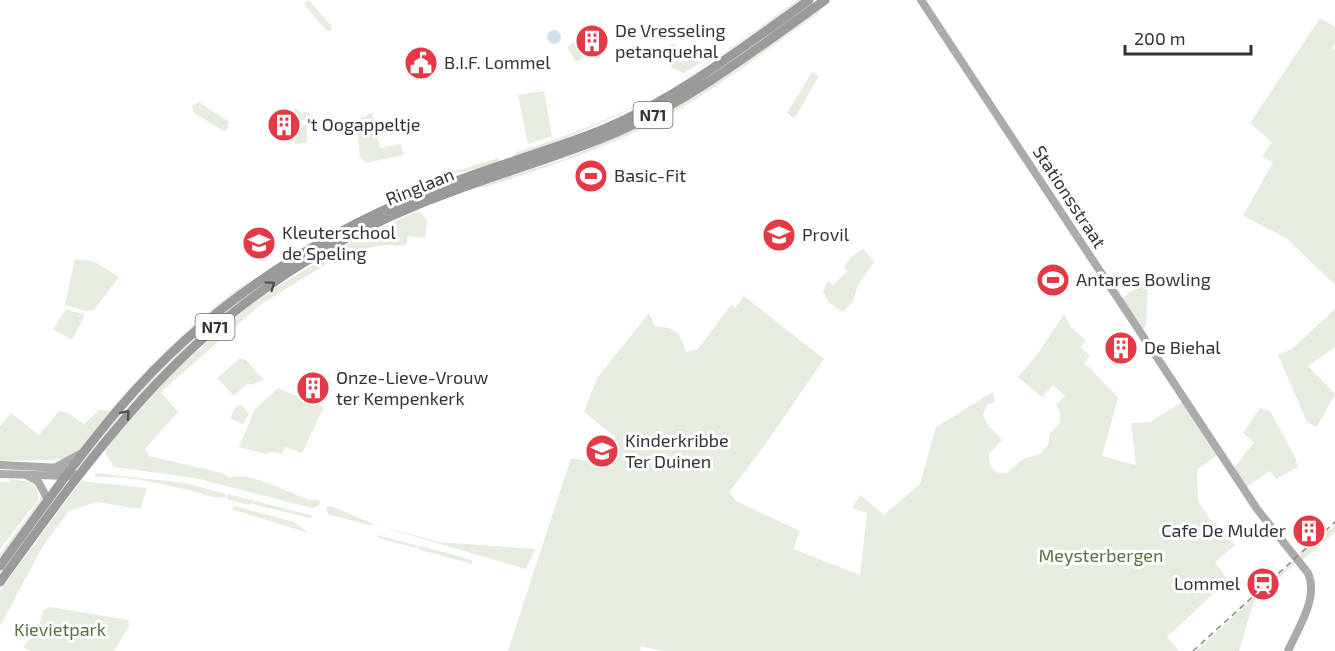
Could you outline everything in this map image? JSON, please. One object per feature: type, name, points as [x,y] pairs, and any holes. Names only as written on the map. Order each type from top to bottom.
[{"type":"highway","name":"Ringlaan","points":[[71,474],[86,450],[139,386],[198,330],[254,286],[295,258],[357,222],[413,197],[574,141],[626,119],[702,76],[810,0]]},
{"type":"highway","name":"Ringlaan","points":[[71,474],[178,360],[245,303],[317,254],[416,205],[579,148],[645,119],[708,83],[825,0]]},
{"type":"highway","name":"N71","points":[[0,566],[48,500],[71,474]]},
{"type":"highway","name":"N71","points":[[0,582],[71,474]]},
{"type":"main road","name":"Stationsstraat","points":[[921,0],[1257,509],[1308,573],[1312,587],[1309,604],[1288,651]]},
{"type":"main road","name":"Ringlaan","points":[[54,467],[86,450]]},
{"type":"main road","points":[[0,465],[54,467],[71,474]]},
{"type":"main road","points":[[0,474],[71,474]]},
{"type":"main road","points":[[25,474],[38,481],[48,500]]},
{"type":"green space","points":[[797,0],[801,0],[717,58],[649,99],[716,58]]},
{"type":"green space","points":[[306,1],[310,1],[332,27],[331,31],[327,31],[305,6]]},
{"type":"green space","points":[[824,4],[818,14],[738,71],[697,99],[654,123],[572,158],[487,187],[477,187],[564,159],[645,125],[726,76]]},
{"type":"green space","points":[[1320,18],[1335,27],[1335,43],[1332,48],[1335,50],[1335,285],[1286,238],[1243,216],[1273,162],[1262,157],[1272,142],[1250,123]]},
{"type":"green space","points":[[576,41],[586,55],[576,62],[567,47]]},
{"type":"green space","points":[[672,43],[701,62],[684,73],[672,68],[666,52]]},
{"type":"green space","points":[[812,72],[819,76],[794,119],[787,113]]},
{"type":"green space","points":[[544,91],[552,136],[528,144],[518,95]]},
{"type":"green space","points":[[646,101],[600,124],[533,152],[512,157],[517,152],[605,120]]},
{"type":"green space","points":[[199,102],[229,122],[227,130],[223,131],[193,112],[192,106]]},
{"type":"green space","points":[[294,108],[303,114],[305,111],[310,115],[309,120],[296,120]]},
{"type":"green space","points":[[372,113],[380,148],[401,144],[404,155],[366,163],[360,157],[356,120]]},
{"type":"green space","points":[[307,124],[307,143],[294,144],[296,129]]},
{"type":"green space","points":[[499,158],[501,162],[466,172],[449,173]]},
{"type":"green space","points":[[416,212],[421,213],[427,221],[425,238],[408,236],[406,245],[379,246],[326,259],[325,265],[260,305],[161,392],[178,412],[145,449],[149,456],[222,473],[230,478],[248,477],[269,483],[307,499],[320,501],[319,505],[312,508],[195,478],[114,467],[105,453],[107,445],[168,376],[260,297],[356,239]]},
{"type":"green space","points":[[863,249],[874,262],[858,285],[853,301],[843,312],[828,302],[823,291],[828,281],[833,285],[847,271],[844,267],[851,257]]},
{"type":"green space","points":[[320,250],[176,359],[128,407],[80,467],[77,466],[129,404],[186,344],[250,290],[284,268]]},
{"type":"green space","points":[[75,259],[95,262],[119,277],[94,310],[86,311],[65,305]]},
{"type":"green space","points":[[255,277],[217,308],[136,383],[79,451],[66,458],[52,460],[0,461],[0,426],[11,413],[39,435],[59,411],[68,413],[84,424],[99,410],[109,411],[178,339]]},
{"type":"green space","points":[[1148,279],[1146,325],[1143,329],[1122,298]]},
{"type":"green space","name":"Meysterbergen","points":[[744,296],[824,359],[762,449],[729,492],[736,501],[800,531],[793,549],[860,575],[867,513],[852,508],[860,495],[884,515],[920,484],[936,427],[993,392],[995,402],[987,405],[983,415],[987,424],[1002,440],[989,454],[990,465],[997,473],[1007,473],[1023,459],[1040,454],[1048,445],[1050,433],[1060,423],[1060,412],[1056,405],[1065,396],[1053,385],[1042,397],[1018,377],[1037,355],[1064,314],[1071,327],[1086,341],[1080,347],[1090,356],[1083,364],[1089,367],[1118,398],[1102,456],[1136,465],[1131,423],[1150,422],[1182,402],[1217,455],[1197,470],[1198,501],[1213,524],[1215,522],[1221,530],[1223,529],[1235,545],[1215,562],[1228,580],[1167,637],[1179,651],[663,651],[641,646],[640,651],[508,651],[571,458],[587,461],[596,468],[612,464],[617,450],[615,437],[584,412],[597,378],[649,313],[655,326],[668,328],[677,333],[686,352],[698,349],[731,305],[735,308]]},
{"type":"green space","points":[[66,309],[85,315],[72,340],[53,329]]},
{"type":"green space","points":[[1335,309],[1335,347],[1308,366],[1335,394],[1317,427],[1307,422],[1278,355],[1292,349]]},
{"type":"green space","points":[[240,358],[246,360],[264,380],[250,385],[248,383],[234,396],[217,378]]},
{"type":"green space","points":[[278,388],[324,407],[302,453],[285,447],[282,454],[270,452],[266,454],[239,447],[255,409]]},
{"type":"green space","points":[[242,405],[249,414],[243,424],[230,418],[236,406]]},
{"type":"green space","points":[[1260,408],[1270,411],[1298,467],[1276,479],[1270,471],[1246,487],[1234,468],[1254,442],[1243,433]]},
{"type":"green space","points":[[95,473],[185,483],[226,494],[225,497],[216,497],[142,480],[95,477]]},
{"type":"green space","points":[[10,479],[38,483],[44,500],[0,559],[0,554],[39,501],[41,496],[37,487],[28,482],[36,488],[39,499],[0,549],[0,482],[10,482]]},
{"type":"green space","points":[[81,481],[147,488],[140,509],[96,502],[69,511],[43,546],[0,626],[0,590]]},
{"type":"green space","points":[[227,494],[255,501],[248,505],[227,499]]},
{"type":"green space","points":[[256,501],[313,516],[310,518],[252,504]]},
{"type":"green space","points":[[235,506],[294,522],[309,533],[231,509]]},
{"type":"green space","points":[[331,506],[373,524],[373,526],[328,514],[326,507]]},
{"type":"green space","points":[[375,525],[440,542],[535,549],[526,569]]},
{"type":"green space","points":[[1335,525],[1335,532],[1303,560],[1299,555]]},
{"type":"green space","points":[[377,535],[419,546],[415,548],[378,538]]},
{"type":"green space","points":[[421,546],[472,560],[472,564],[417,549]]},
{"type":"green space","points":[[1294,560],[1296,562],[1253,604],[1239,651],[1196,651]]},
{"type":"green space","name":"Kievietpark","points":[[49,607],[128,620],[129,626],[114,651],[31,651],[23,647],[37,632],[43,611]]},
{"type":"water","points":[[554,30],[559,32],[561,37],[559,42],[554,44],[549,42],[547,37],[549,32]]},
{"type":"railway","points":[[1193,651],[1335,522]]},
{"type":"place","name":"De Vresseling petanquehal","points":[[592,41]]},
{"type":"place","name":"B.I.F. Lommel","points":[[421,63]]},
{"type":"place","name":"'t Oogappeltje","points":[[284,125]]},
{"type":"place","name":"Basic-Fit","points":[[591,176]]},
{"type":"place","name":"Provil","points":[[779,235]]},
{"type":"place","name":"Kleuterschool de Speling","points":[[259,243]]},
{"type":"place","name":"Antares Bowling","points":[[1053,280]]},
{"type":"place","name":"De Biehal","points":[[1121,348]]},
{"type":"place","name":"Onze-Lieve-Vrouw ter Kempenkerk","points":[[313,388]]},
{"type":"place","name":"Kinderkribbe Ter Duinen","points":[[602,451]]},
{"type":"place","name":"Cafe De Mulder","points":[[1309,531]]},
{"type":"place","name":"Lommel","points":[[1263,584]]}]
